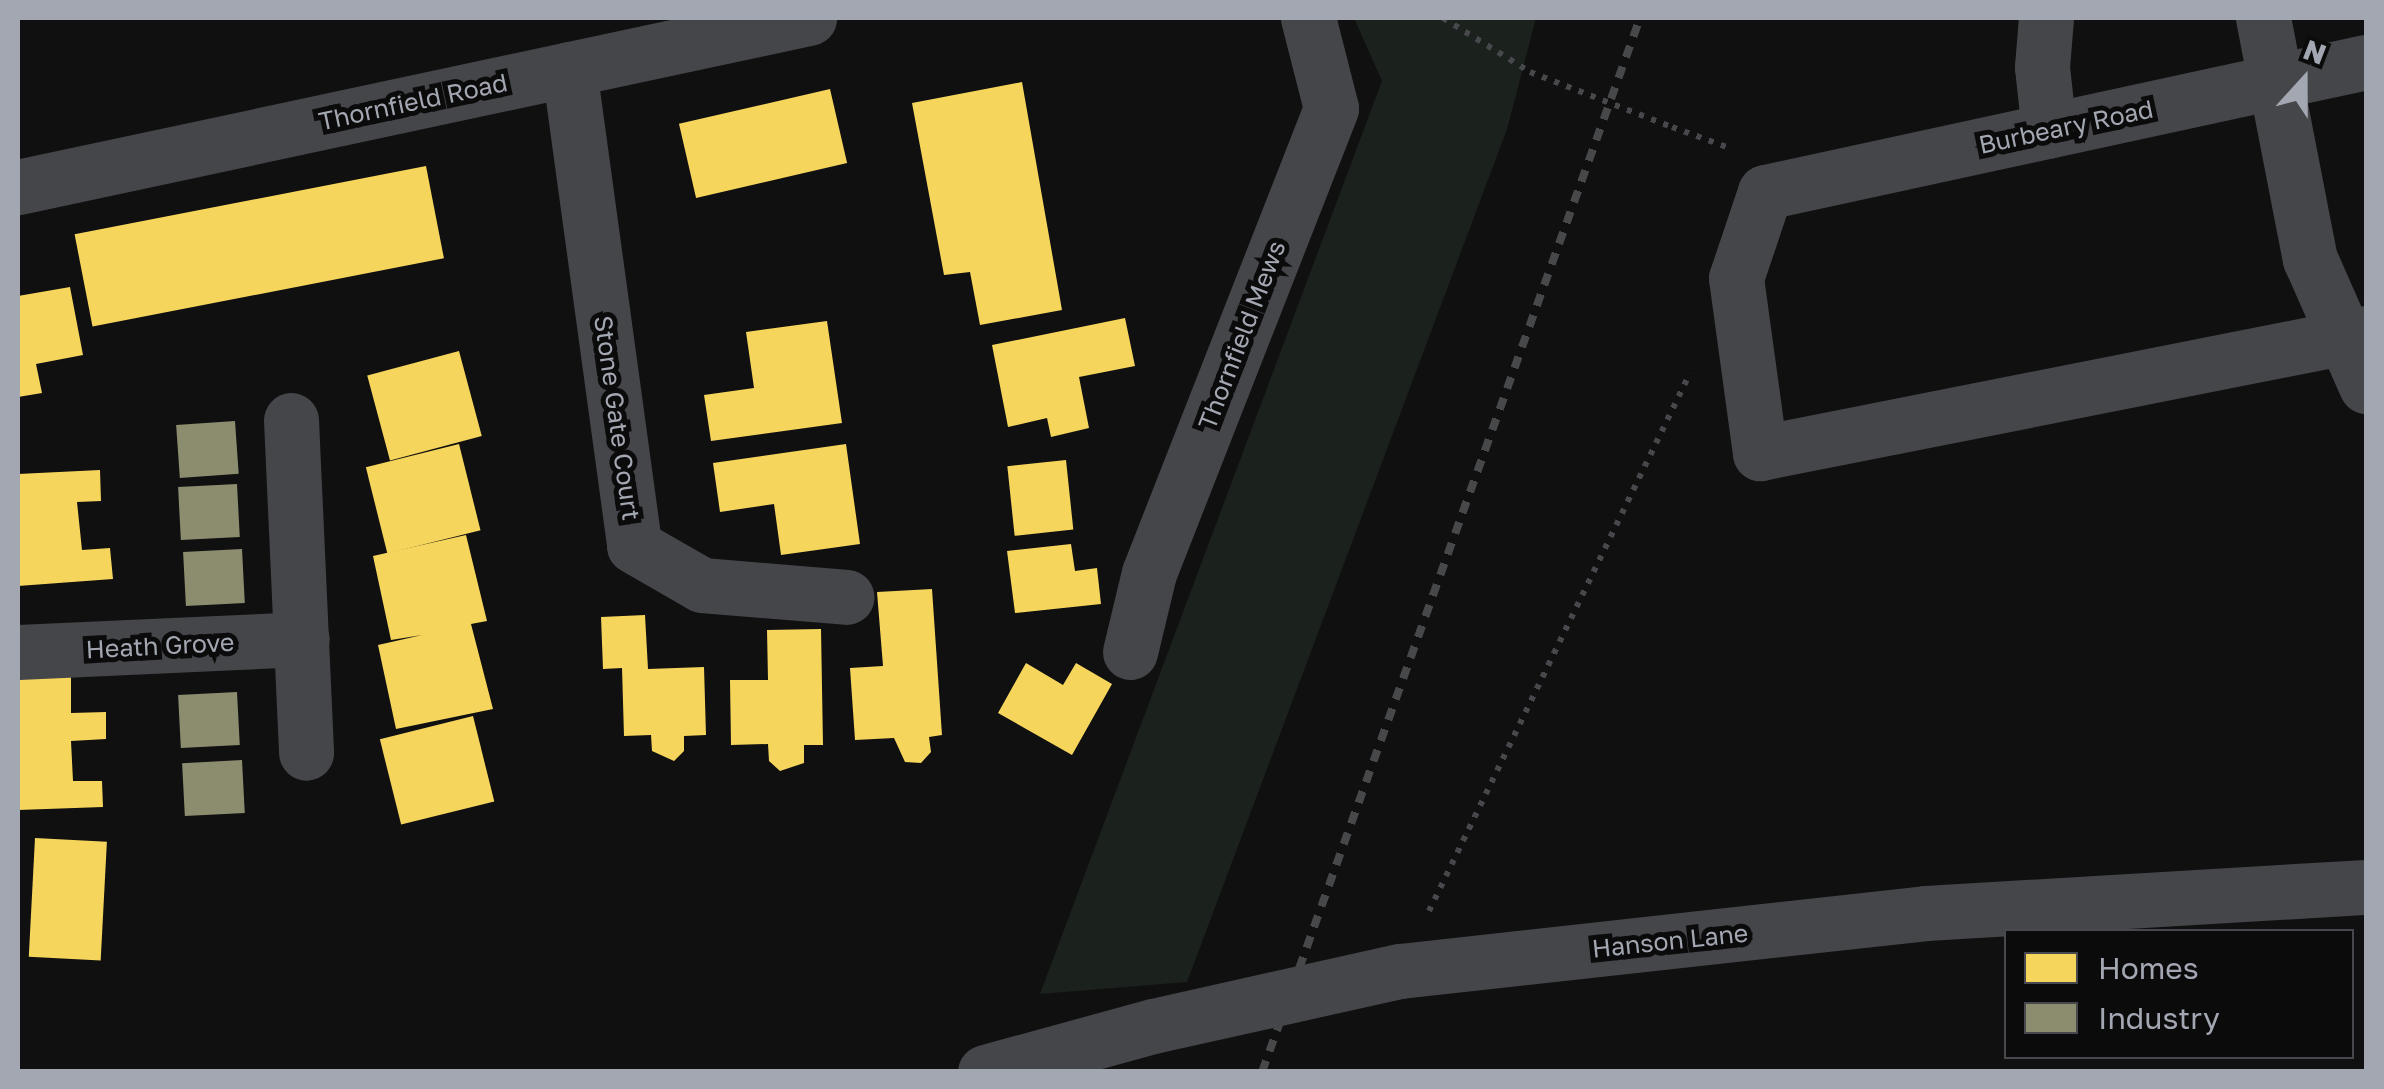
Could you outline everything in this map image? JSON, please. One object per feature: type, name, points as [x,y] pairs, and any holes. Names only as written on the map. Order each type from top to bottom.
[{"type":"street","name":"Thornfield Road","points":[[18,187],[809,18]]},
{"type":"street","name":"Thornfield Mews","points":[[1130,652],[1148,573],[1331,108],[1308,18]]},
{"type":"street","points":[[2046,18],[2042,67],[2049,131]]},
{"type":"street","points":[[2263,18],[2310,259],[2354,335],[2366,386]]},
{"type":"street","name":"Burbeary Road","points":[[1753,172],[2049,131],[2366,62]]},
{"type":"street","name":"Stone Gate Court","points":[[569,69],[634,546],[702,584],[847,597]]},
{"type":"street","points":[[1753,172],[1736,278],[1760,453],[2354,335]]},
{"type":"street","points":[[291,420],[306,753]]},
{"type":"street","name":"Heath Grove","points":[[18,652],[302,639]]},
{"type":"street","name":"Hanson Lane","points":[[985,1072],[1153,1026],[1400,970],[1926,913],[2366,887]]},
{"type":"path","points":[[1443,18],[1530,72],[1672,127],[1753,172]]},
{"type":"path","points":[[1400,970],[1693,367]]},
{"type":"shaded area","points":[[1354,18],[1536,18],[1507,129],[1187,982],[1040,994],[1382,81]]},
{"type":"building: Homes","points":[[1022,82],[1062,310],[980,325],[970,272],[944,275],[912,103]]},
{"type":"building: Homes","points":[[830,89],[847,163],[696,198],[679,124]]},
{"type":"building: Homes","points":[[426,166],[444,258],[93,327],[75,234]]},
{"type":"building: Homes","points":[[70,287],[83,355],[36,364],[42,393],[18,397],[18,296]]},
{"type":"building: Homes","points":[[1125,318],[1135,366],[1079,377],[1089,428],[1051,437],[1047,418],[1008,427],[992,345]]},
{"type":"building: Homes","points":[[827,321],[842,423],[711,441],[704,395],[754,388],[746,332]]},
{"type":"building: Homes","points":[[459,351],[482,436],[390,461],[367,376]]},
{"type":"building: Homes","points":[[459,444],[481,530],[387,554],[366,467]]},
{"type":"building: Homes","points":[[846,444],[860,544],[781,555],[774,504],[720,512],[713,463]]},
{"type":"building: Homes","points":[[1066,460],[1073,530],[1015,536],[1007,466]]},
{"type":"building: Homes","points":[[100,470],[101,501],[77,502],[82,550],[110,548],[113,579],[18,586],[18,474]]},
{"type":"building: Homes","points":[[466,535],[487,621],[471,624],[493,709],[396,729],[378,645],[422,635],[391,640],[373,556]]},
{"type":"building: Homes","points":[[1071,544],[1075,571],[1097,568],[1101,604],[1015,613],[1007,551]]},
{"type":"building: Homes","points":[[932,589],[942,735],[929,737],[931,752],[921,763],[905,762],[894,738],[855,740],[850,668],[883,666],[877,592]]},
{"type":"building: Homes","points":[[645,615],[648,669],[704,667],[706,735],[684,736],[684,751],[674,761],[652,751],[651,735],[624,736],[622,668],[603,669],[601,617]]},
{"type":"building: Homes","points":[[821,629],[823,745],[804,745],[804,763],[780,771],[769,761],[768,744],[731,745],[730,680],[768,680],[767,630]]},
{"type":"building: Homes","points":[[1026,663],[1063,685],[1076,663],[1112,684],[1072,755],[998,713]]},
{"type":"building: Homes","points":[[71,677],[71,713],[106,712],[106,739],[71,741],[73,781],[102,781],[103,807],[18,810],[18,679]]},
{"type":"building: Homes","points":[[473,716],[494,801],[401,825],[380,739]]},
{"type":"building: Homes","points":[[35,838],[107,842],[101,961],[29,957]]},
{"type":"building: Industry","points":[[235,421],[239,474],[180,478],[176,425]]},
{"type":"building: Industry","points":[[237,484],[240,537],[181,540],[178,487]]},
{"type":"building: Industry","points":[[242,549],[245,603],[186,606],[183,552]]},
{"type":"building: Industry","points":[[237,692],[240,745],[181,748],[178,695]]},
{"type":"building: Industry","points":[[242,760],[245,813],[185,816],[182,763]]},
{"type":"railway","points":[[1262,1072],[1640,18]]}]
